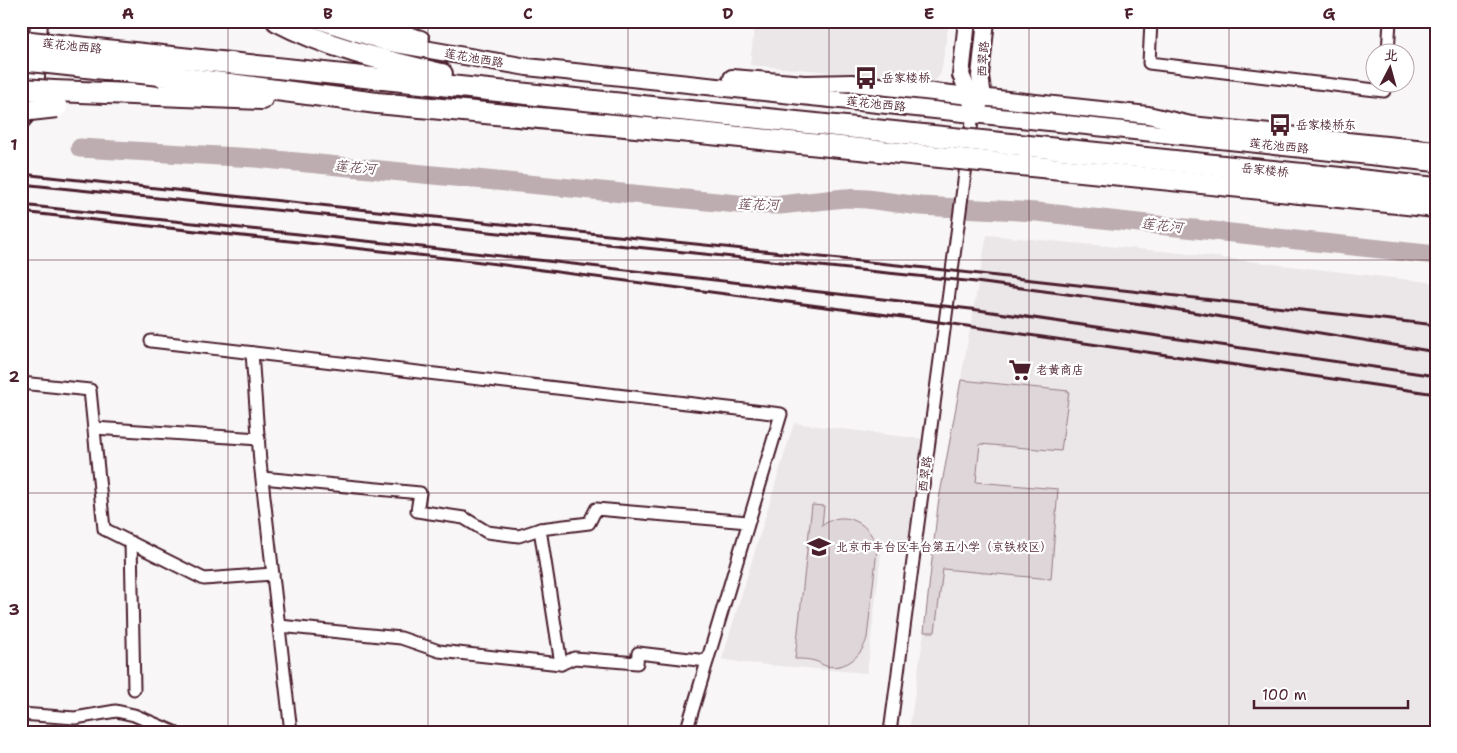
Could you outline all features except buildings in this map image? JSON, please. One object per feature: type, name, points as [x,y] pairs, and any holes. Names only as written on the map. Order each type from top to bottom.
[{"type":"highway","points":[[277,21],[330,44],[380,60],[522,93]]},
{"type":"highway","name":"莲花池西路","points":[[21,41],[377,103],[690,132]]},
{"type":"highway","name":"莲花池西路","points":[[21,60],[161,65],[522,93],[690,111]]},
{"type":"highway","points":[[21,88],[56,99]]},
{"type":"highway","points":[[21,111],[56,99],[138,95],[377,103]]},
{"type":"highway","name":"岳家楼桥","points":[[690,111],[1301,184]]},
{"type":"highway","name":"岳家楼桥","points":[[690,132],[1301,184]]},
{"type":"highway","points":[[1301,184],[1436,207]]},
{"type":"highway","name":"莲花池西路","points":[[1301,184],[1436,188]]},
{"type":"street","points":[[21,121],[32,106],[34,95],[39,21]]},
{"type":"street","name":"莲花池西路","points":[[320,21],[385,42],[527,67],[1436,163]]},
{"type":"street","name":"莲花池西路","points":[[358,21],[426,40],[526,58],[804,84],[852,83],[1148,115],[1191,125],[1436,150]]},
{"type":"street","name":"西翠路","points":[[967,21],[961,75],[977,96]]},
{"type":"street","name":"西翠路","points":[[977,96],[986,21]]},
{"type":"street","points":[[1151,21],[1149,63],[1364,88]]},
{"type":"street","points":[[1389,42],[1390,21]]},
{"type":"street","points":[[973,114],[977,96]]},
{"type":"street","name":"西翠路","points":[[890,732],[973,114]]},
{"type":"street","points":[[151,341],[781,414],[686,732]]},
{"type":"street","points":[[252,353],[262,478],[291,732]]},
{"type":"street","points":[[21,383],[90,390],[104,529],[204,579],[273,574]]},
{"type":"street","points":[[94,428],[259,439]]},
{"type":"street","points":[[262,478],[420,493],[417,511],[464,518],[486,532],[519,536],[540,528],[589,523],[596,509],[748,522]]},
{"type":"street","points":[[540,528],[561,664]]},
{"type":"street","points":[[130,542],[134,689]]},
{"type":"street","points":[[280,626],[401,638],[440,651],[561,664],[574,658],[637,664],[638,653],[707,661]]},
{"type":"street","points":[[21,714],[76,718],[116,711],[134,715],[174,732]]},
{"type":"shaded area","points":[[755,21],[949,21],[941,73],[935,81],[750,65]]},
{"type":"shaded area","points":[[987,235],[1171,252],[1436,283],[1436,732],[909,732],[924,632],[938,505]]},
{"type":"shaded area","points":[[961,380],[1069,391],[1061,451],[980,444],[976,482],[1058,489],[1051,579],[943,569],[935,632],[924,632],[938,505]]},
{"type":"shaded area","name":"北京市丰台区丰台第五小学（京铁校区）","points":[[794,423],[922,439],[908,549],[882,546],[867,673],[745,663],[722,659]]},
{"type":"shaded area","points":[[812,505],[824,506],[822,526],[839,518],[848,518],[856,521],[870,533],[877,550],[865,645],[857,656],[840,666],[826,666],[812,660],[795,659]]},
{"type":"shaded area","points":[[21,725],[102,730],[106,732],[21,732]]},
{"type":"waterway","name":"莲花河","points":[[80,148],[255,158],[738,204],[780,205],[845,198],[920,206],[1037,212],[1436,255]]},
{"type":"railway","points":[[21,174],[926,268],[1436,325]]},
{"type":"railway","points":[[21,184],[976,282],[1149,305],[1436,352]]},
{"type":"railway","points":[[21,205],[404,245],[971,309],[1436,376]]},
{"type":"railway","points":[[21,212],[473,261],[918,319],[1436,394]]},
{"type":"place","name":"岳家楼桥","points":[[866,78]]},
{"type":"place","name":"岳家楼桥东","points":[[1280,125]]},
{"type":"place","name":"老黄商店","points":[[1020,370]]},
{"type":"place","name":"北京市丰台区丰台第五小学（京铁校区）","points":[[819,547]]}]
